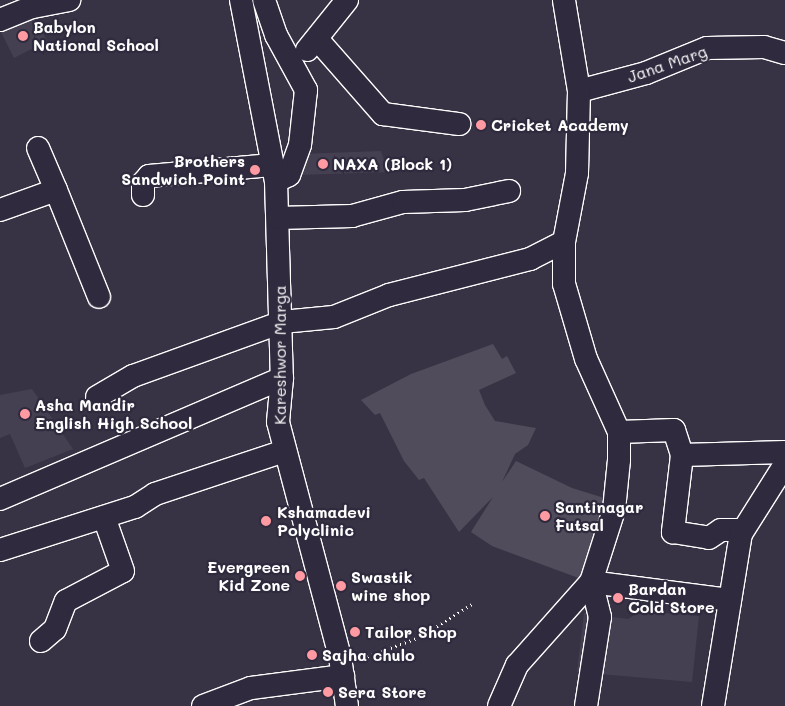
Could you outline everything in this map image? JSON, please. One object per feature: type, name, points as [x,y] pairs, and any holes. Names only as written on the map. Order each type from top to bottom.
[{"type":"street","points":[[0,20],[33,6],[69,0]]},
{"type":"street","name":"Kareshwor Marga","points":[[241,0],[274,173],[278,218],[282,322],[282,378],[278,422],[342,672],[340,704]]},
{"type":"street","points":[[143,195],[143,183],[149,176],[289,174],[300,144],[306,90],[295,63],[276,35],[264,0]]},
{"type":"street","points":[[295,63],[348,0]]},
{"type":"street","points":[[499,706],[517,665],[591,582],[614,510],[619,432],[586,359],[564,284],[564,242],[577,173],[579,91],[564,0]]},
{"type":"street","points":[[317,39],[383,114],[459,124]]},
{"type":"street","name":"Jana Marg","points":[[579,91],[646,72],[707,48],[764,47],[785,54]]},
{"type":"street","points":[[38,148],[98,298]]},
{"type":"street","points":[[0,210],[56,190]]},
{"type":"street","points":[[278,218],[352,216],[403,202],[465,200],[509,191]]},
{"type":"street","points":[[97,397],[133,376],[282,322],[334,317],[390,295],[530,258],[564,242]]},
{"type":"street","points":[[0,499],[282,378]]},
{"type":"street","points":[[619,432],[674,430],[682,455],[673,532],[709,538],[721,530],[742,530]]},
{"type":"street","points":[[0,550],[104,517],[155,494],[284,451]]},
{"type":"street","points":[[682,455],[785,452]]},
{"type":"street","points":[[713,706],[742,530],[785,464]]},
{"type":"street","points":[[41,642],[55,629],[66,601],[123,572],[104,517]]},
{"type":"street","points":[[591,582],[730,600]]},
{"type":"street","points":[[586,706],[600,617],[591,582]]},
{"type":"street","points":[[203,706],[251,688],[342,672]]},
{"type":"path","points":[[342,672],[420,637],[472,604]]},
{"type":"shaded area","name":"Babylon National School","points":[[33,13],[47,41],[14,58],[0,30]]},
{"type":"shaded area","points":[[381,151],[388,172],[297,175],[300,154]]},
{"type":"shaded area","points":[[493,344],[502,359],[507,356],[516,373],[479,390],[485,405],[495,421],[536,428],[528,445],[515,454],[502,482],[516,461],[572,488],[614,501],[584,580],[492,546],[471,532],[493,497],[459,532],[424,478],[419,480],[404,461],[380,413],[375,415],[361,400],[411,374]]},
{"type":"shaded area","name":"Asha Mandir English High School","points":[[32,389],[73,449],[25,468],[10,434],[0,438],[0,395]]},
{"type":"shaded area","points":[[642,611],[699,616],[692,682],[577,672],[584,613],[628,619]]},
{"type":"place","name":"Babylon National School","points":[[23,36]]},
{"type":"place","name":"Cricket Academy","points":[[481,125]]},
{"type":"place","name":"NAXA (Block 1)","points":[[323,164]]},
{"type":"place","name":"Brothers Sandwich Point","points":[[255,170]]},
{"type":"place","name":"Asha Mandir English High School","points":[[25,414]]},
{"type":"place","name":"Santinagar Futsal","points":[[545,516]]},
{"type":"place","name":"Kshamadevi Polyclinic","points":[[266,521]]},
{"type":"place","name":"Evergreen Kid Zone","points":[[300,576]]},
{"type":"place","name":"Swastik wine shop","points":[[341,586]]},
{"type":"place","name":"Bardan Cold Store","points":[[618,598]]},
{"type":"place","name":"Tailor Shop","points":[[355,632]]},
{"type":"place","name":"Sajha chulo","points":[[312,655]]},
{"type":"place","name":"Sera Store","points":[[328,692]]}]
